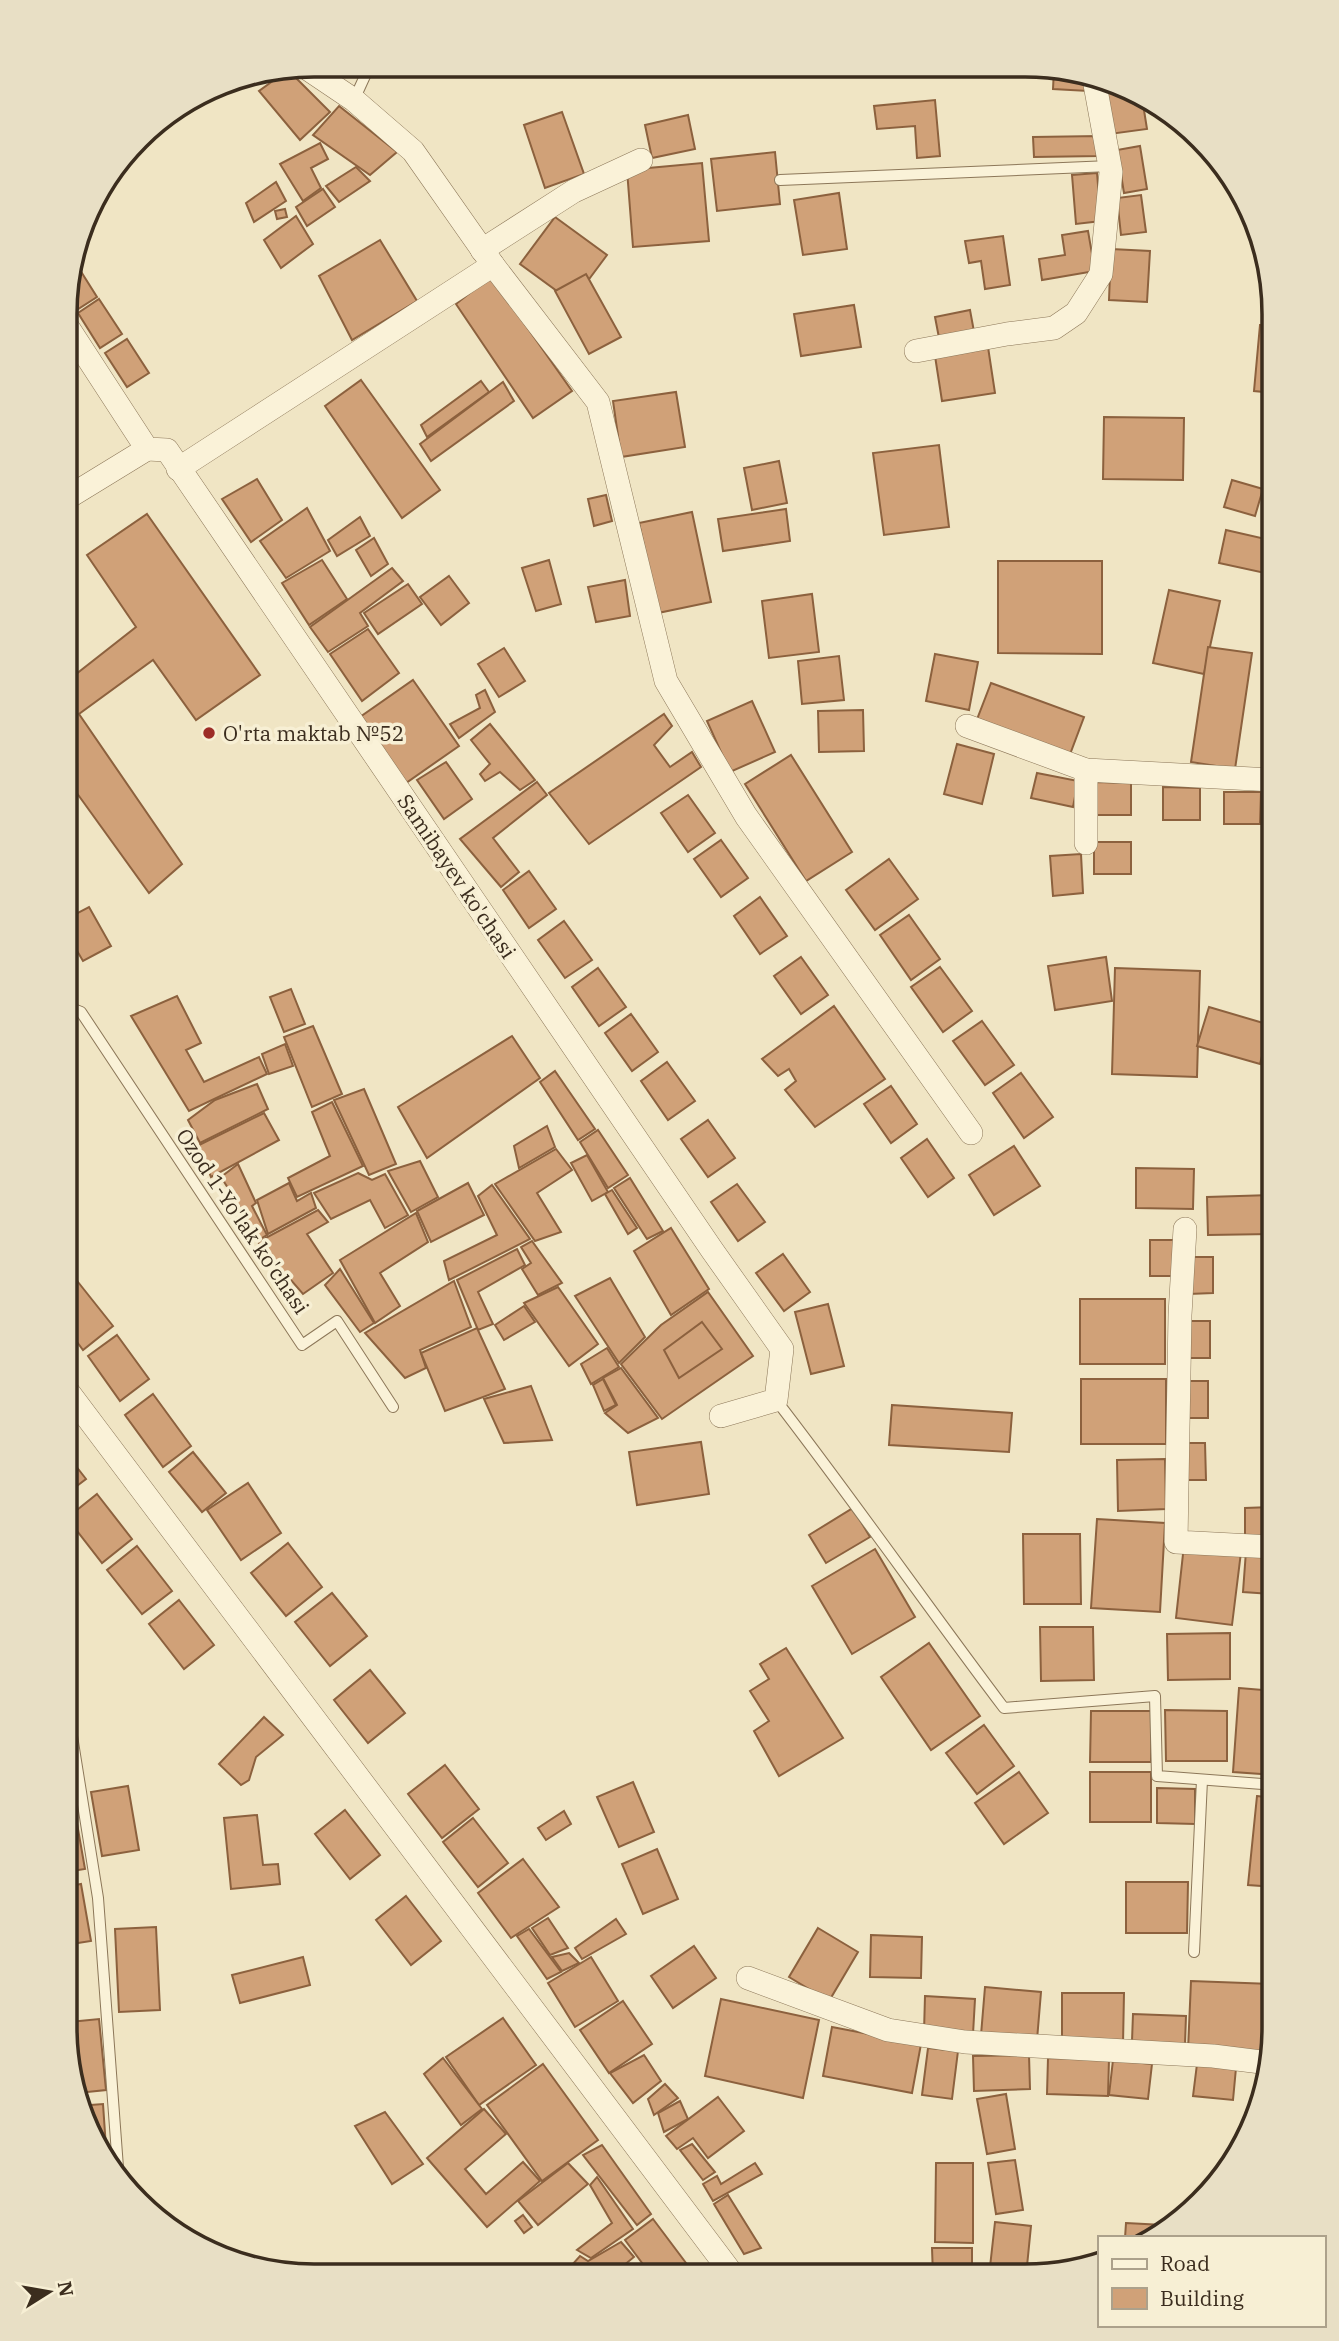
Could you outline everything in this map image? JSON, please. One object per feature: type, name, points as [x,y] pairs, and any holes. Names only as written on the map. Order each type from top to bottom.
[{"type":"street","points":[[322,78],[354,100],[413,151],[487,258],[598,402],[666,681],[746,816],[971,1133]]},
{"type":"street","points":[[916,351],[1054,328],[1076,313],[1101,274],[1110,166],[1096,89]]},
{"type":"street","points":[[178,468],[487,258],[574,191],[641,160]]},
{"type":"street","points":[[77,341],[147,449],[77,492]]},
{"type":"street","name":"Samibayev ko'chasi","points":[[147,449],[167,450],[782,1349],[776,1400]]},
{"type":"street","points":[[967,726],[1086,771],[1262,779]]},
{"type":"street","points":[[1086,771],[1086,843]]},
{"type":"street","points":[[1185,1229],[1180,1315],[1176,1542],[1261,1546]]},
{"type":"street","points":[[721,1416],[776,1400]]},
{"type":"street","points":[[77,1405],[725,2264]]},
{"type":"street","points":[[748,1978],[888,2030],[965,2042],[1213,2056],[1259,2062]]},
{"type":"lane","points":[[354,100],[364,78]]},
{"type":"lane","points":[[780,180],[1110,166]]},
{"type":"lane","name":"Ozod 1-Yo'lak ko'chasi","points":[[77,1010],[81,1012],[302,1345],[337,1321],[393,1407]]},
{"type":"lane","points":[[776,1400],[1004,1708],[1155,1696],[1157,1776],[1261,1784]]},
{"type":"lane","points":[[77,1767],[98,1898],[117,2158]]},
{"type":"lane","points":[[1194,1952],[1202,1780]]},
{"type":"building","points":[[296,78],[330,112],[300,140],[259,91],[272,81]]},
{"type":"building","points":[[1053,80],[1088,87],[1088,91],[1053,89]]},
{"type":"building","points":[[1104,91],[1144,109],[1147,129],[1110,134]]},
{"type":"building","points":[[935,100],[940,156],[917,158],[915,126],[877,129],[874,106]]},
{"type":"building","points":[[339,106],[397,152],[370,175],[313,135]]},
{"type":"building","points":[[562,112],[584,174],[545,188],[524,125]]},
{"type":"building","points":[[688,115],[695,149],[652,158],[645,125]]},
{"type":"building","points":[[1099,136],[1100,156],[1034,157],[1033,137]]},
{"type":"building","points":[[320,143],[328,159],[311,168],[321,188],[303,201],[280,164]]},
{"type":"building","points":[[1140,146],[1147,189],[1124,193],[1117,150]]},
{"type":"building","points":[[775,152],[780,204],[717,211],[711,159]]},
{"type":"building","points":[[702,163],[709,241],[633,247],[627,170]]},
{"type":"building","points":[[356,167],[370,181],[339,202],[326,186]]},
{"type":"building","points":[[1097,173],[1101,221],[1076,224],[1072,175]]},
{"type":"building","points":[[276,182],[286,201],[254,222],[246,203]]},
{"type":"building","points":[[323,189],[335,207],[307,226],[296,207]]},
{"type":"building","points":[[839,193],[847,249],[803,255],[794,200]]},
{"type":"building","points":[[1141,195],[1146,232],[1121,235],[1117,198]]},
{"type":"building","points":[[285,209],[287,217],[277,219],[275,211]]},
{"type":"building","points":[[296,216],[313,244],[281,268],[264,240]]},
{"type":"building","points":[[555,217],[607,255],[572,302],[520,264]]},
{"type":"building","points":[[1088,231],[1095,271],[1042,280],[1039,259],[1065,255],[1062,235]]},
{"type":"building","points":[[1003,236],[1010,285],[985,289],[981,261],[969,263],[965,241]]},
{"type":"building","points":[[380,240],[417,301],[352,340],[319,276]]},
{"type":"building","points":[[1111,249],[1150,251],[1147,302],[1109,300]]},
{"type":"building","points":[[81,272],[97,297],[77,310]]},
{"type":"building","points":[[586,274],[621,337],[589,354],[555,291]]},
{"type":"building","points":[[491,276],[572,391],[533,418],[456,304]]},
{"type":"building","points":[[99,299],[122,334],[100,348],[78,313]]},
{"type":"building","points":[[854,305],[861,347],[801,356],[794,314]]},
{"type":"building","points":[[970,310],[975,337],[940,343],[935,317]]},
{"type":"building","points":[[1260,325],[1262,325],[1262,392],[1254,391]]},
{"type":"building","points":[[127,339],[149,373],[127,387],[105,353]]},
{"type":"building","points":[[988,347],[995,393],[942,401],[935,356]]},
{"type":"building","points":[[361,380],[440,490],[402,518],[325,406]]},
{"type":"building","points":[[481,381],[489,392],[427,437],[421,425]]},
{"type":"building","points":[[503,382],[514,401],[431,461],[420,444]]},
{"type":"building","points":[[676,392],[685,447],[621,457],[613,401]]},
{"type":"building","points":[[1104,417],[1184,418],[1183,480],[1103,479]]},
{"type":"building","points":[[939,445],[949,527],[884,535],[873,453]]},
{"type":"building","points":[[779,461],[787,503],[752,510],[744,468]]},
{"type":"building","points":[[257,479],[282,520],[251,542],[222,499]]},
{"type":"building","points":[[1232,480],[1262,489],[1255,516],[1224,507]]},
{"type":"building","points":[[606,495],[612,521],[594,526],[588,499]]},
{"type":"building","points":[[307,508],[330,551],[286,578],[260,541]]},
{"type":"building","points":[[786,509],[790,541],[723,551],[718,519]]},
{"type":"building","points":[[692,512],[711,602],[658,613],[639,523]]},
{"type":"building","points":[[147,514],[260,675],[196,720],[153,660],[79,714],[182,864],[149,893],[77,793],[77,673],[136,627],[87,555]]},
{"type":"building","points":[[360,517],[370,536],[337,556],[328,540]]},
{"type":"building","points":[[1226,530],[1262,538],[1262,572],[1219,563]]},
{"type":"building","points":[[374,538],[388,564],[371,576],[356,550]]},
{"type":"building","points":[[322,560],[347,599],[309,625],[282,583]]},
{"type":"building","points":[[549,560],[561,604],[536,611],[522,568]]},
{"type":"building","points":[[998,561],[1102,561],[1102,654],[998,653]]},
{"type":"building","points":[[392,568],[403,581],[360,613],[368,626],[328,652],[310,627]]},
{"type":"building","points":[[449,576],[469,603],[441,625],[420,597]]},
{"type":"building","points":[[625,580],[630,616],[596,622],[588,587]]},
{"type":"building","points":[[408,584],[422,604],[378,634],[364,613]]},
{"type":"building","points":[[1169,590],[1220,601],[1204,674],[1153,663]]},
{"type":"building","points":[[812,594],[819,652],[769,658],[762,601]]},
{"type":"building","points":[[368,629],[399,673],[362,701],[330,654]]},
{"type":"building","points":[[1208,647],[1252,653],[1235,769],[1191,762]]},
{"type":"building","points":[[504,648],[525,681],[499,697],[478,664]]},
{"type":"building","points":[[935,654],[978,662],[969,710],[926,701]]},
{"type":"building","points":[[839,656],[844,700],[802,704],[798,661]]},
{"type":"building","points":[[413,680],[459,746],[406,783],[360,717]]},
{"type":"building","points":[[991,683],[1084,717],[1069,757],[976,722]]},
{"type":"building","points":[[485,690],[495,712],[459,738],[450,724],[480,708],[476,695]]},
{"type":"building","points":[[752,701],[775,752],[730,772],[707,721]]},
{"type":"building","points":[[863,710],[864,751],[819,752],[818,711]]},
{"type":"building","points":[[664,714],[672,726],[654,745],[670,767],[692,752],[701,767],[589,844],[549,793]]},
{"type":"building","points":[[490,724],[535,780],[520,790],[500,772],[485,781],[480,774],[490,764],[471,740]]},
{"type":"building","points":[[957,744],[994,754],[982,804],[944,794]]},
{"type":"building","points":[[791,755],[852,852],[806,881],[745,784]]},
{"type":"building","points":[[446,762],[472,799],[444,819],[417,780]]},
{"type":"building","points":[[1037,773],[1078,781],[1073,807],[1031,798]]},
{"type":"building","points":[[537,782],[547,795],[493,838],[519,872],[501,887],[460,839]]},
{"type":"building","points":[[1095,782],[1131,783],[1131,815],[1095,815]]},
{"type":"building","points":[[1163,787],[1200,788],[1200,820],[1163,820]]},
{"type":"building","points":[[1224,792],[1261,792],[1260,824],[1224,824]]},
{"type":"building","points":[[688,795],[715,833],[688,852],[661,813]]},
{"type":"building","points":[[721,840],[748,878],[721,897],[694,859]]},
{"type":"building","points":[[1094,842],[1131,842],[1131,874],[1094,874]]},
{"type":"building","points":[[1081,854],[1083,893],[1053,896],[1050,856]]},
{"type":"building","points":[[889,859],[918,899],[875,930],[846,890]]},
{"type":"building","points":[[529,871],[556,909],[529,928],[503,890]]},
{"type":"building","points":[[760,897],[787,936],[760,954],[734,916]]},
{"type":"building","points":[[89,907],[111,946],[83,961],[77,951],[77,913]]},
{"type":"building","points":[[909,915],[940,959],[911,980],[880,935]]},
{"type":"building","points":[[564,921],[592,960],[565,978],[538,940]]},
{"type":"building","points":[[801,957],[828,995],[801,1014],[774,976]]},
{"type":"building","points":[[1106,957],[1112,1001],[1055,1010],[1048,966]]},
{"type":"building","points":[[940,967],[972,1011],[943,1032],[911,987]]},
{"type":"building","points":[[598,968],[626,1007],[599,1026],[572,987]]},
{"type":"building","points":[[1115,968],[1200,971],[1197,1077],[1112,1074]]},
{"type":"building","points":[[291,989],[305,1024],[284,1032],[270,997]]},
{"type":"building","points":[[177,996],[201,1043],[186,1050],[204,1082],[259,1057],[267,1074],[189,1111],[131,1016]]},
{"type":"building","points":[[834,1006],[885,1079],[815,1127],[785,1090],[796,1081],[789,1069],[778,1076],[762,1059]]},
{"type":"building","points":[[1209,1007],[1262,1023],[1260,1064],[1197,1046]]},
{"type":"building","points":[[631,1014],[658,1052],[632,1071],[605,1033]]},
{"type":"building","points":[[982,1021],[1014,1065],[985,1085],[953,1041]]},
{"type":"building","points":[[313,1026],[342,1094],[312,1107],[284,1037]]},
{"type":"building","points":[[512,1036],[540,1078],[427,1158],[398,1107]]},
{"type":"building","points":[[285,1044],[293,1066],[269,1074],[262,1054]]},
{"type":"building","points":[[667,1062],[695,1101],[668,1120],[641,1081]]},
{"type":"building","points":[[555,1071],[595,1129],[578,1140],[540,1082]]},
{"type":"building","points":[[1021,1073],[1053,1117],[1024,1138],[993,1093]]},
{"type":"building","points":[[257,1084],[268,1109],[200,1143],[188,1120],[215,1100]]},
{"type":"building","points":[[891,1086],[917,1124],[891,1143],[864,1104]]},
{"type":"building","points":[[364,1089],[396,1164],[369,1175],[334,1100]]},
{"type":"building","points":[[332,1102],[363,1166],[297,1197],[288,1178],[330,1156],[312,1112]]},
{"type":"building","points":[[264,1113],[279,1140],[211,1177],[199,1145]]},
{"type":"building","points":[[708,1120],[735,1158],[708,1177],[681,1139]]},
{"type":"building","points":[[547,1126],[555,1147],[519,1168],[514,1146]]},
{"type":"building","points":[[598,1130],[628,1175],[608,1188],[580,1142]]},
{"type":"building","points":[[927,1139],[954,1178],[928,1197],[901,1158]]},
{"type":"building","points":[[1014,1146],[1040,1186],[994,1215],[969,1175]]},
{"type":"building","points":[[556,1149],[572,1170],[537,1193],[561,1232],[535,1241],[495,1184]]},
{"type":"building","points":[[587,1155],[608,1192],[592,1201],[571,1163]]},
{"type":"building","points":[[420,1161],[438,1197],[411,1212],[388,1171]]},
{"type":"building","points":[[238,1164],[256,1203],[252,1206],[267,1235],[260,1239],[221,1177]]},
{"type":"building","points":[[1136,1168],[1194,1169],[1193,1209],[1136,1208]]},
{"type":"building","points":[[358,1173],[372,1180],[385,1174],[408,1215],[385,1228],[370,1200],[331,1219],[314,1193]]},
{"type":"building","points":[[630,1178],[663,1231],[647,1239],[614,1188]]},
{"type":"building","points":[[289,1183],[297,1201],[311,1193],[316,1208],[268,1234],[257,1200]]},
{"type":"building","points":[[468,1183],[484,1215],[431,1242],[417,1211]]},
{"type":"building","points":[[737,1184],[765,1222],[738,1241],[711,1202]]},
{"type":"building","points":[[492,1185],[530,1239],[449,1280],[444,1261],[497,1235],[478,1196]]},
{"type":"building","points":[[612,1190],[637,1228],[628,1234],[605,1194]]},
{"type":"building","points":[[1261,1195],[1261,1234],[1208,1235],[1207,1197]]},
{"type":"building","points":[[318,1210],[328,1222],[307,1234],[333,1273],[303,1294],[258,1242]]},
{"type":"building","points":[[416,1213],[428,1242],[380,1273],[400,1306],[375,1323],[340,1260]]},
{"type":"building","points":[[671,1228],[709,1289],[671,1315],[634,1251]]},
{"type":"building","points":[[1150,1240],[1174,1240],[1174,1276],[1150,1276]]},
{"type":"building","points":[[532,1241],[562,1283],[538,1295],[522,1269],[531,1263],[521,1247]]},
{"type":"building","points":[[517,1249],[525,1265],[478,1292],[493,1324],[478,1330],[457,1280]]},
{"type":"building","points":[[783,1254],[810,1292],[784,1311],[756,1273]]},
{"type":"building","points":[[1189,1257],[1213,1257],[1213,1293],[1189,1294]]},
{"type":"building","points":[[340,1269],[374,1323],[360,1332],[325,1285]]},
{"type":"building","points":[[610,1278],[645,1337],[619,1363],[575,1296]]},
{"type":"building","points":[[454,1281],[471,1327],[420,1350],[426,1368],[405,1378],[365,1333]]},
{"type":"building","points":[[77,1283],[113,1326],[83,1350],[77,1342]]},
{"type":"building","points":[[558,1287],[598,1344],[569,1366],[524,1303]]},
{"type":"building","points":[[708,1292],[753,1356],[662,1419],[621,1364],[661,1325]]},
{"type":"building","points":[[1080,1299],[1165,1299],[1165,1364],[1080,1364]]},
{"type":"building","points":[[828,1304],[844,1366],[811,1374],[795,1312]]},
{"type":"building","points":[[524,1306],[535,1322],[504,1340],[495,1325]]},
{"type":"building","points":[[1186,1321],[1210,1321],[1210,1358],[1186,1358]]},
{"type":"building","points":[[702,1322],[722,1349],[679,1378],[664,1350]]},
{"type":"building","points":[[477,1328],[505,1389],[445,1411],[421,1353]]},
{"type":"building","points":[[117,1335],[149,1379],[120,1401],[88,1356]]},
{"type":"building","points":[[607,1348],[619,1367],[591,1384],[581,1364]]},
{"type":"building","points":[[621,1368],[658,1418],[628,1433],[605,1413],[617,1405],[603,1378]]},
{"type":"building","points":[[603,1379],[616,1405],[604,1411],[593,1385]]},
{"type":"building","points":[[1081,1379],[1166,1379],[1166,1444],[1081,1444]]},
{"type":"building","points":[[1184,1381],[1208,1381],[1208,1418],[1184,1418]]},
{"type":"building","points":[[531,1386],[552,1440],[504,1443],[484,1399]]},
{"type":"building","points":[[153,1394],[191,1446],[163,1467],[125,1415]]},
{"type":"building","points":[[892,1405],[1012,1413],[1009,1452],[889,1445]]},
{"type":"building","points":[[701,1442],[709,1494],[637,1505],[629,1452]]},
{"type":"building","points":[[1181,1443],[1205,1443],[1206,1480],[1181,1480]]},
{"type":"building","points":[[193,1452],[226,1493],[202,1512],[169,1472]]},
{"type":"building","points":[[1165,1459],[1166,1509],[1118,1511],[1117,1460]]},
{"type":"building","points":[[77,1467],[86,1479],[77,1486]]},
{"type":"building","points":[[248,1483],[281,1533],[241,1560],[207,1510]]},
{"type":"building","points":[[97,1494],[132,1539],[102,1563],[77,1531],[77,1510]]},
{"type":"building","points":[[1261,1507],[1261,1541],[1245,1542],[1245,1508]]},
{"type":"building","points":[[853,1508],[870,1537],[826,1563],[809,1535]]},
{"type":"building","points":[[1097,1519],[1165,1523],[1160,1612],[1091,1608]]},
{"type":"building","points":[[1023,1534],[1080,1534],[1081,1604],[1024,1604]]},
{"type":"building","points":[[288,1543],[322,1587],[286,1616],[251,1573]]},
{"type":"building","points":[[1184,1545],[1241,1552],[1232,1625],[1176,1618]]},
{"type":"building","points":[[137,1546],[172,1591],[142,1614],[107,1570]]},
{"type":"building","points":[[875,1549],[915,1617],[852,1654],[812,1586]]},
{"type":"building","points":[[1246,1551],[1261,1552],[1261,1593],[1243,1592]]},
{"type":"building","points":[[332,1593],[367,1636],[330,1666],[295,1622]]},
{"type":"building","points":[[179,1600],[214,1645],[184,1669],[149,1624]]},
{"type":"building","points":[[1040,1627],[1093,1627],[1094,1680],[1041,1681]]},
{"type":"building","points":[[1230,1633],[1230,1679],[1168,1680],[1167,1634]]},
{"type":"building","points":[[929,1643],[980,1716],[931,1750],[881,1677]]},
{"type":"building","points":[[786,1648],[843,1738],[779,1776],[754,1731],[769,1721],[750,1691],[769,1679],[760,1664]]},
{"type":"building","points":[[370,1670],[405,1713],[368,1743],[334,1700]]},
{"type":"building","points":[[1239,1688],[1261,1690],[1261,1774],[1233,1772]]},
{"type":"building","points":[[1165,1710],[1227,1711],[1227,1761],[1166,1761]]},
{"type":"building","points":[[1091,1711],[1152,1711],[1151,1762],[1090,1762]]},
{"type":"building","points":[[264,1717],[283,1735],[256,1757],[249,1780],[241,1785],[219,1764]]},
{"type":"building","points":[[984,1725],[1014,1766],[977,1794],[946,1753]]},
{"type":"building","points":[[445,1765],[479,1809],[442,1838],[408,1794]]},
{"type":"building","points":[[1019,1772],[1048,1813],[1004,1844],[975,1803]]},
{"type":"building","points":[[1090,1772],[1151,1772],[1151,1822],[1090,1822]]},
{"type":"building","points":[[633,1782],[654,1832],[619,1847],[597,1797]]},
{"type":"building","points":[[128,1786],[139,1850],[102,1856],[91,1792]]},
{"type":"building","points":[[1157,1788],[1195,1789],[1195,1824],[1157,1823]]},
{"type":"building","points":[[1257,1796],[1261,1796],[1261,1886],[1248,1885]]},
{"type":"building","points":[[345,1810],[380,1855],[350,1879],[315,1834]]},
{"type":"building","points":[[564,1811],[571,1824],[546,1840],[538,1828]]},
{"type":"building","points":[[257,1815],[263,1865],[278,1864],[280,1884],[231,1889],[224,1818]]},
{"type":"building","points":[[473,1818],[508,1863],[478,1887],[443,1842]]},
{"type":"building","points":[[77,1823],[85,1869],[77,1870]]},
{"type":"building","points":[[657,1849],[678,1899],[643,1914],[622,1864]]},
{"type":"building","points":[[523,1859],[559,1907],[511,1938],[478,1893]]},
{"type":"building","points":[[1126,1882],[1188,1882],[1187,1933],[1126,1933]]},
{"type":"building","points":[[81,1884],[91,1941],[77,1943],[77,1885]]},
{"type":"building","points":[[406,1896],[441,1941],[411,1965],[376,1920]]},
{"type":"building","points":[[548,1918],[568,1948],[550,1955],[532,1928]]},
{"type":"building","points":[[616,1919],[626,1934],[582,1959],[575,1948]]},
{"type":"building","points":[[156,1927],[160,2010],[119,2012],[115,1929]]},
{"type":"building","points":[[818,1928],[858,1952],[829,2001],[789,1977]]},
{"type":"building","points":[[529,1929],[561,1972],[547,1979],[517,1936]]},
{"type":"building","points":[[871,1935],[922,1937],[921,1978],[870,1977]]},
{"type":"building","points":[[694,1946],[716,1978],[673,2008],[651,1976]]},
{"type":"building","points":[[569,1953],[579,1963],[562,1971],[552,1957]]},
{"type":"building","points":[[303,1957],[310,1985],[240,2003],[232,1975]]},
{"type":"building","points":[[591,1957],[618,2001],[575,2027],[548,1983]]},
{"type":"building","points":[[1191,1981],[1261,1984],[1260,2053],[1188,2050]]},
{"type":"building","points":[[985,1987],[1041,1992],[1037,2040],[981,2035]]},
{"type":"building","points":[[1062,1993],[1124,1993],[1123,2044],[1062,2043]]},
{"type":"building","points":[[925,1996],[975,1999],[973,2034],[924,2032]]},
{"type":"building","points":[[721,1999],[819,2020],[803,2098],[705,2076]]},
{"type":"building","points":[[623,2001],[652,2044],[609,2073],[580,2030]]},
{"type":"building","points":[[1133,2014],[1186,2016],[1185,2044],[1132,2041]]},
{"type":"building","points":[[503,2018],[536,2065],[479,2105],[446,2057]]},
{"type":"building","points":[[99,2019],[106,2090],[87,2092],[82,2073],[77,2021]]},
{"type":"building","points":[[832,2027],[921,2044],[912,2093],[823,2076]]},
{"type":"building","points":[[928,2048],[958,2051],[952,2099],[922,2095]]},
{"type":"building","points":[[644,2055],[661,2081],[633,2103],[610,2073]]},
{"type":"building","points":[[1029,2055],[1030,2089],[974,2091],[973,2056]]},
{"type":"building","points":[[443,2058],[482,2109],[461,2125],[424,2074]]},
{"type":"building","points":[[1048,2058],[1109,2059],[1108,2096],[1047,2094]]},
{"type":"building","points":[[1113,2060],[1152,2064],[1148,2099],[1109,2095]]},
{"type":"building","points":[[543,2064],[598,2140],[542,2181],[487,2105]]},
{"type":"building","points":[[1197,2064],[1236,2068],[1233,2100],[1193,2096]]},
{"type":"building","points":[[665,2084],[678,2098],[654,2115],[648,2099]]},
{"type":"building","points":[[1006,2094],[1015,2149],[987,2154],[977,2099]]},
{"type":"building","points":[[718,2097],[744,2131],[708,2158],[693,2138],[677,2149],[666,2136]]},
{"type":"building","points":[[680,2101],[688,2119],[664,2132],[658,2113]]},
{"type":"building","points":[[103,2104],[105,2139],[95,2118],[91,2105]]},
{"type":"building","points":[[484,2109],[506,2134],[465,2169],[486,2194],[523,2162],[540,2181],[487,2227],[427,2158]]},
{"type":"building","points":[[385,2112],[423,2164],[392,2184],[355,2126]]},
{"type":"building","points":[[692,2144],[715,2172],[703,2180],[680,2150]]},
{"type":"building","points":[[602,2145],[651,2214],[637,2225],[583,2155]]},
{"type":"building","points":[[1015,2160],[1023,2210],[996,2214],[988,2163]]},
{"type":"building","points":[[568,2163],[588,2184],[538,2225],[518,2201]]},
{"type":"building","points":[[755,2163],[762,2174],[713,2201],[703,2184],[717,2176],[721,2184]]},
{"type":"building","points":[[936,2163],[973,2163],[973,2243],[935,2242]]},
{"type":"building","points":[[597,2177],[633,2229],[591,2258],[577,2250],[612,2223],[590,2185]]},
{"type":"building","points":[[728,2195],[761,2248],[744,2254],[714,2204]]},
{"type":"building","points":[[523,2215],[532,2227],[524,2233],[515,2221]]},
{"type":"building","points":[[653,2219],[687,2264],[643,2264],[625,2240]]},
{"type":"building","points":[[995,2222],[1031,2226],[1027,2264],[990,2264]]},
{"type":"building","points":[[1126,2223],[1154,2225],[1135,2236],[1125,2236]]},
{"type":"building","points":[[621,2242],[634,2257],[625,2264],[573,2264],[580,2256],[588,2261]]},
{"type":"building","points":[[932,2248],[972,2248],[972,2264],[933,2264]]},
{"type":"place","name":"O'rta maktab №52","points":[[209,733]]}]
